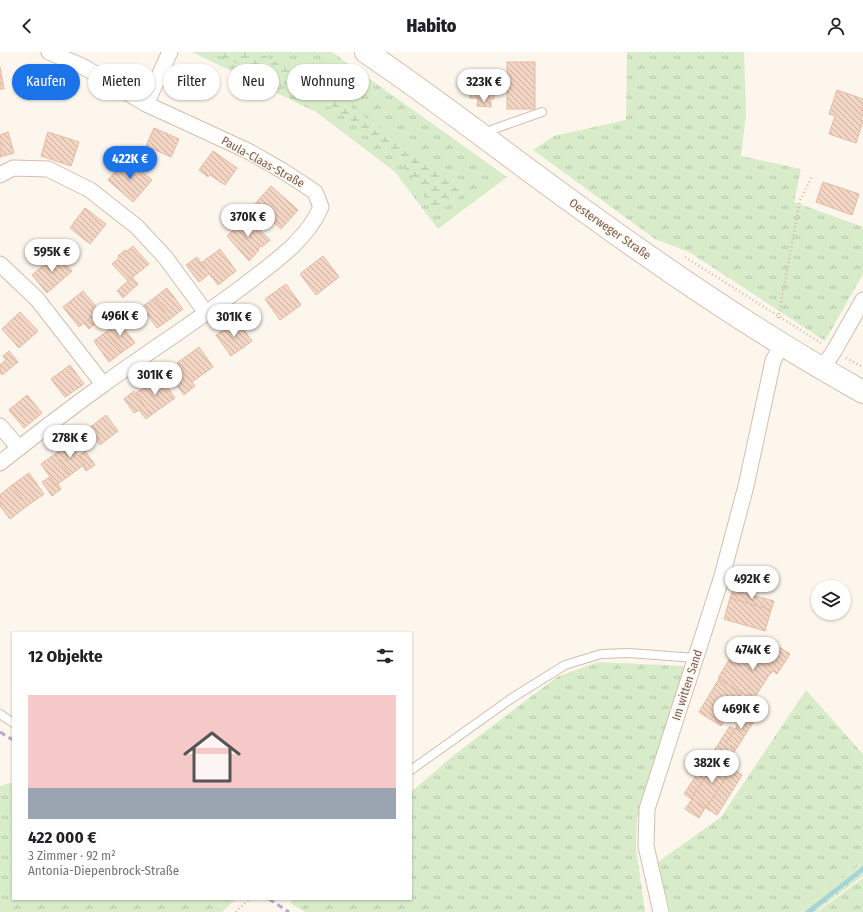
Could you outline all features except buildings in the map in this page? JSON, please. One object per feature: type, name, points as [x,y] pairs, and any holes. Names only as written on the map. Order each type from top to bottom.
[{"type":"street","points":[[49,52],[82,66],[146,104],[170,52]]},
{"type":"street","name":"Oesterweger Straße","points":[[366,52],[406,79],[588,214],[690,285],[822,369],[863,392]]},
{"type":"street","name":"Paula-Claas-Straße","points":[[0,463],[103,384],[207,314],[272,264],[300,239],[317,218],[321,207],[316,192],[248,151],[146,104]]},
{"type":"street","points":[[0,174],[13,168],[48,169],[90,190],[136,226],[160,252],[207,314]]},
{"type":"street","points":[[0,264],[36,299],[103,384]]},
{"type":"street","points":[[822,369],[863,300]]},
{"type":"street","name":"Im witten Sand","points":[[661,912],[646,846],[647,809],[722,576],[746,486],[773,361],[782,344]]},
{"type":"street","points":[[0,426],[19,448]]},
{"type":"lane","points":[[482,136],[494,129],[542,112]]},
{"type":"lane","points":[[412,769],[512,698],[565,665],[601,654],[629,653],[696,658]]},
{"type":"lane","points":[[0,714],[12,722]]},
{"type":"path","points":[[778,317],[800,201],[812,176]]},
{"type":"path","points":[[236,912],[248,900]]},
{"type":"green space","points":[[192,52],[332,52],[349,64],[287,64],[287,98],[279,94],[279,64],[228,64],[228,69],[220,66],[220,64],[217,64]]},
{"type":"green space","points":[[211,52],[257,52],[287,68],[287,85],[279,82],[279,64],[239,64]]},
{"type":"green space","points":[[627,52],[744,52],[746,115],[741,156],[801,169],[794,202],[863,227],[863,274],[825,341],[689,252],[655,239],[533,150],[554,136],[626,120]]},
{"type":"green space","points":[[369,78],[507,177],[438,229],[395,172],[316,112],[291,100],[369,100]]},
{"type":"green space","points":[[317,100],[340,100],[374,123],[460,191],[460,196],[444,209],[432,207],[402,164],[343,115]]},
{"type":"green space","points":[[598,662],[686,666],[637,820],[636,848],[645,912],[305,912],[290,903],[293,900],[412,900],[412,791],[454,755],[557,677]]},
{"type":"green space","points":[[806,690],[863,754],[863,861],[799,912],[670,912],[658,862],[721,817]]},
{"type":"green space","points":[[12,782],[12,900],[235,900],[222,912],[0,912],[0,786]]},
{"type":"green space","points":[[863,861],[863,876],[815,912],[799,912],[859,865]]},
{"type":"green space","points":[[863,878],[863,912],[817,912]]},
{"type":"waterway","points":[[808,912],[863,869]]},
{"type":"railway","points":[[0,732],[12,739]]},
{"type":"railway","points":[[271,900],[289,912]]}]
